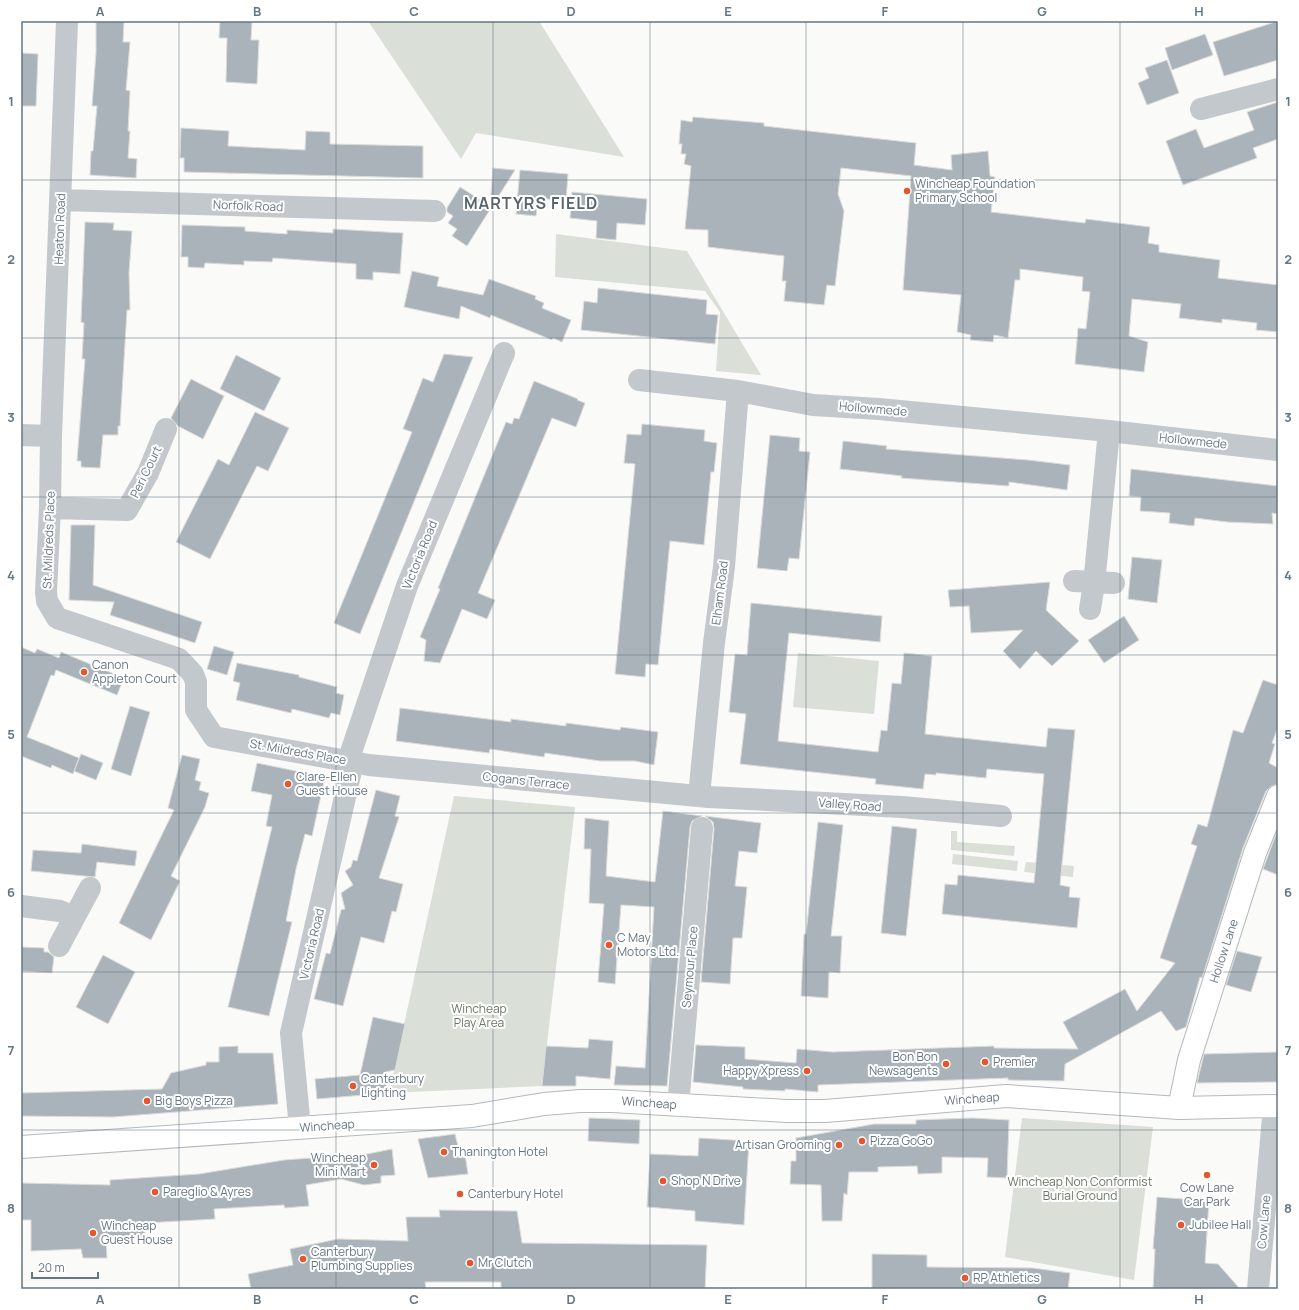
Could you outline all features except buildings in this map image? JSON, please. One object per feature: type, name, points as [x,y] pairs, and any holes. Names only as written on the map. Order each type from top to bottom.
[{"type":"main road","name":"Hollow Lane","points":[[1179,1108],[1189,1060],[1255,853],[1278,796]]},
{"type":"main road","name":"Wincheap","points":[[21,1147],[472,1116],[544,1104],[580,1101],[612,1101],[678,1106],[787,1111],[825,1111],[1006,1096],[1179,1108],[1276,1106]]},
{"type":"street","name":"Heaton Road","points":[[51,436],[67,21]]},
{"type":"street","points":[[1201,109],[1278,89]]},
{"type":"street","name":"Norfolk Road","points":[[61,200],[435,211]]},
{"type":"street","name":"Victoria Road","points":[[300,1128],[291,1033],[350,761],[407,586],[504,353]]},
{"type":"street","name":"Hollowmede","points":[[639,380],[738,391],[813,405],[887,410],[1109,431],[1278,450]]},
{"type":"street","name":"Elham Road","points":[[699,796],[714,643],[724,567],[738,391]]},
{"type":"street","name":"Peri Court","points":[[50,508],[127,510],[148,473],[166,429]]},
{"type":"street","points":[[1090,609],[1094,583],[1109,431]]},
{"type":"street","points":[[21,436],[51,436]]},
{"type":"street","name":"St. Mildreds Place","points":[[51,436],[50,508],[46,592],[47,601],[57,618],[179,659],[193,674],[196,682],[196,710],[214,737],[350,761]]},
{"type":"street","name":"Cogans Terrace","points":[[350,761],[369,766],[699,796]]},
{"type":"street","name":"Valley Road","points":[[699,796],[902,808],[1001,816]]},
{"type":"street","name":"Seymour Place","points":[[678,1106],[702,828]]},
{"type":"street","points":[[59,946],[90,888]]},
{"type":"street","points":[[21,906],[60,911],[74,917]]},
{"type":"street","name":"Cow Lane","points":[[1266,1276],[1276,1106]]},
{"type":"green space","points":[[368,21],[539,21],[624,157],[476,133],[461,159]]},
{"type":"green space","points":[[556,234],[687,251],[761,375],[716,371],[720,312],[705,291],[555,277]]},
{"type":"green space","points":[[798,653],[879,661],[874,714],[793,707]]},
{"type":"green space","name":"Wincheap Play Area","points":[[454,796],[575,807],[542,1086],[389,1093]]},
{"type":"green space","points":[[951,831],[957,831],[957,842],[1015,846],[1014,856],[951,850]]},
{"type":"green space","points":[[953,854],[1018,861],[1017,871],[952,864]]},
{"type":"green space","points":[[1026,862],[1074,866],[1073,877],[1024,872]]},
{"type":"green space","name":"Wincheap Non Conformist Burial Ground","points":[[1022,1118],[1153,1127],[1134,1280],[1005,1257]]},
{"type":"place","name":"Wincheap Foundation Primary School","points":[[907,191]]},
{"type":"place","name":"Canon Appleton Court","points":[[84,672]]},
{"type":"place","name":"Clare-Ellen Guest House","points":[[288,784]]},
{"type":"place","name":"C May Motors Ltd.","points":[[609,945]]},
{"type":"place","name":"Premier","points":[[985,1062]]},
{"type":"place","name":"Bon Bon Newsagents","points":[[946,1064]]},
{"type":"place","name":"Happy Xpress","points":[[807,1071]]},
{"type":"place","name":"Canterbury Lighting","points":[[353,1086]]},
{"type":"place","name":"Big Boys Pizza","points":[[147,1101]]},
{"type":"place","name":"Pizza GoGo","points":[[862,1141]]},
{"type":"place","name":"Artisan Grooming","points":[[839,1145]]},
{"type":"place","name":"Thanington Hotel","points":[[444,1152]]},
{"type":"place","name":"Wincheap Mini Mart","points":[[374,1165]]},
{"type":"place","name":"Cow Lane Car Park","points":[[1207,1175]]},
{"type":"place","name":"Shop N Drive","points":[[663,1181]]},
{"type":"place","name":"Pareglio & Ayres","points":[[155,1192]]},
{"type":"place","name":"Canterbury Hotel","points":[[460,1194]]},
{"type":"place","name":"Jubilee Hall","points":[[1181,1225]]},
{"type":"place","name":"Wincheap Guest House","points":[[93,1233]]},
{"type":"place","name":"Canterbury Plumbing Supplies","points":[[303,1259]]},
{"type":"place","name":"Mr Clutch","points":[[470,1263]]},
{"type":"place","name":"RP Athletics","points":[[965,1278]]},
{"type":"district","name":"MARTYRS FIELD","points":[[531,203]]}]
